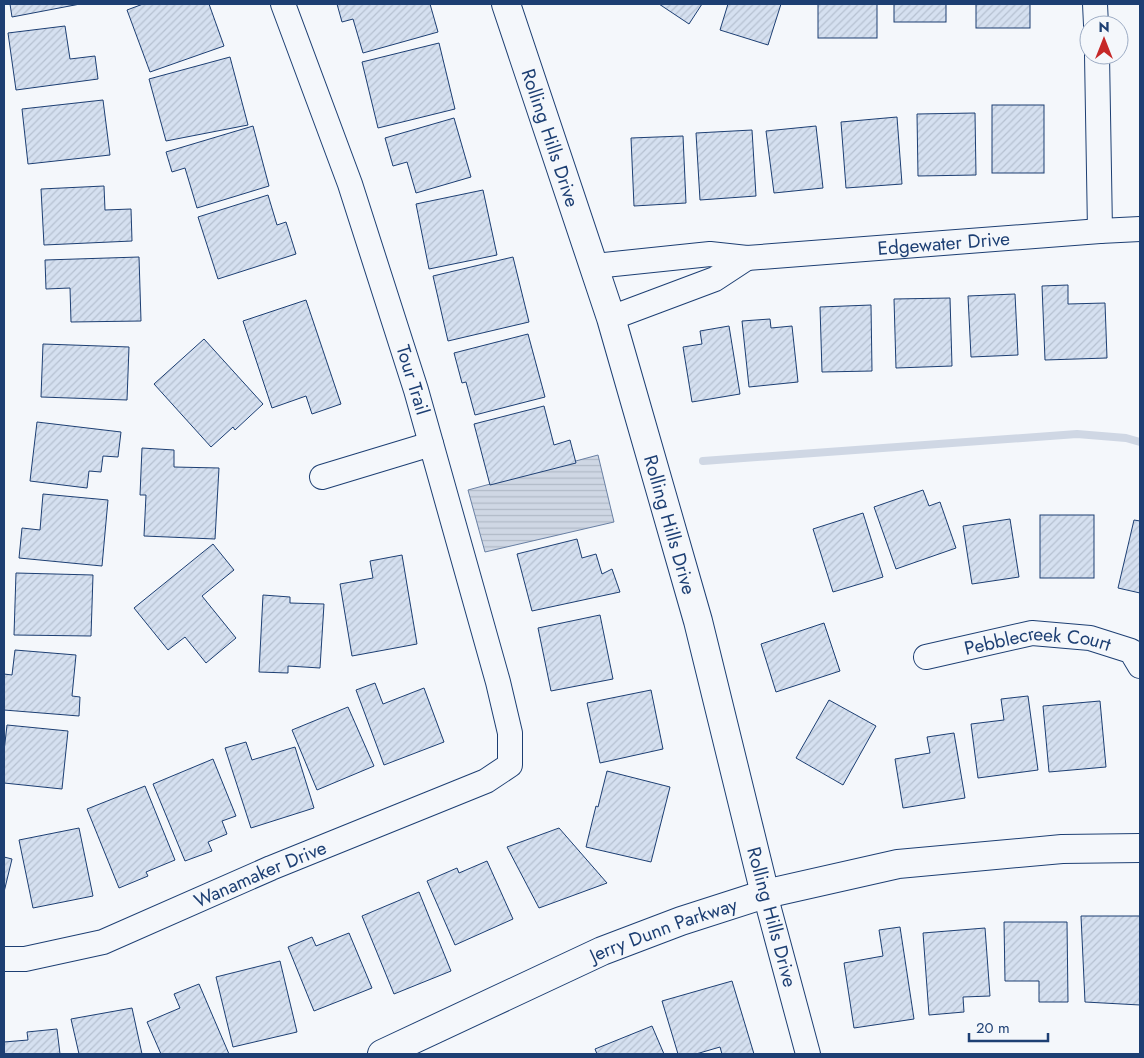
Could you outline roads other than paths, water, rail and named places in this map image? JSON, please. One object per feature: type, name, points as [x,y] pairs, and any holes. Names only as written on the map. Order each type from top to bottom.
[{"type":"street","name":"Tour Trail","points":[[284,4],[350,184],[416,390],[498,682],[510,733],[510,765]]},
{"type":"street","name":"Rolling Hills Drive","points":[[506,4],[595,266],[698,620],[765,894],[808,1054]]},
{"type":"street","points":[[1097,65],[1100,231]]},
{"type":"street","name":"Edgewater Drive","points":[[595,266],[710,254],[747,258],[1100,231],[1140,230]]},
{"type":"street","name":"Edgewater Drive","points":[[611,318],[715,279],[747,258]]},
{"type":"street","points":[[322,477],[431,444]]},
{"type":"street","name":"Pebblecreek Court","points":[[926,657],[1032,633],[1090,638],[1131,651],[1140,666]]},
{"type":"street","name":"Wanamaker Drive","points":[[4,960],[25,960],[103,942],[271,868],[486,781],[510,765]]},
{"type":"street","name":"Jerry Dunn Parkway","points":[[382,1054],[602,951],[681,921],[765,894],[898,864],[1062,849],[1140,848]]},
{"type":"waterway","points":[[703,461],[1077,434],[1126,438],[1140,442]]}]
